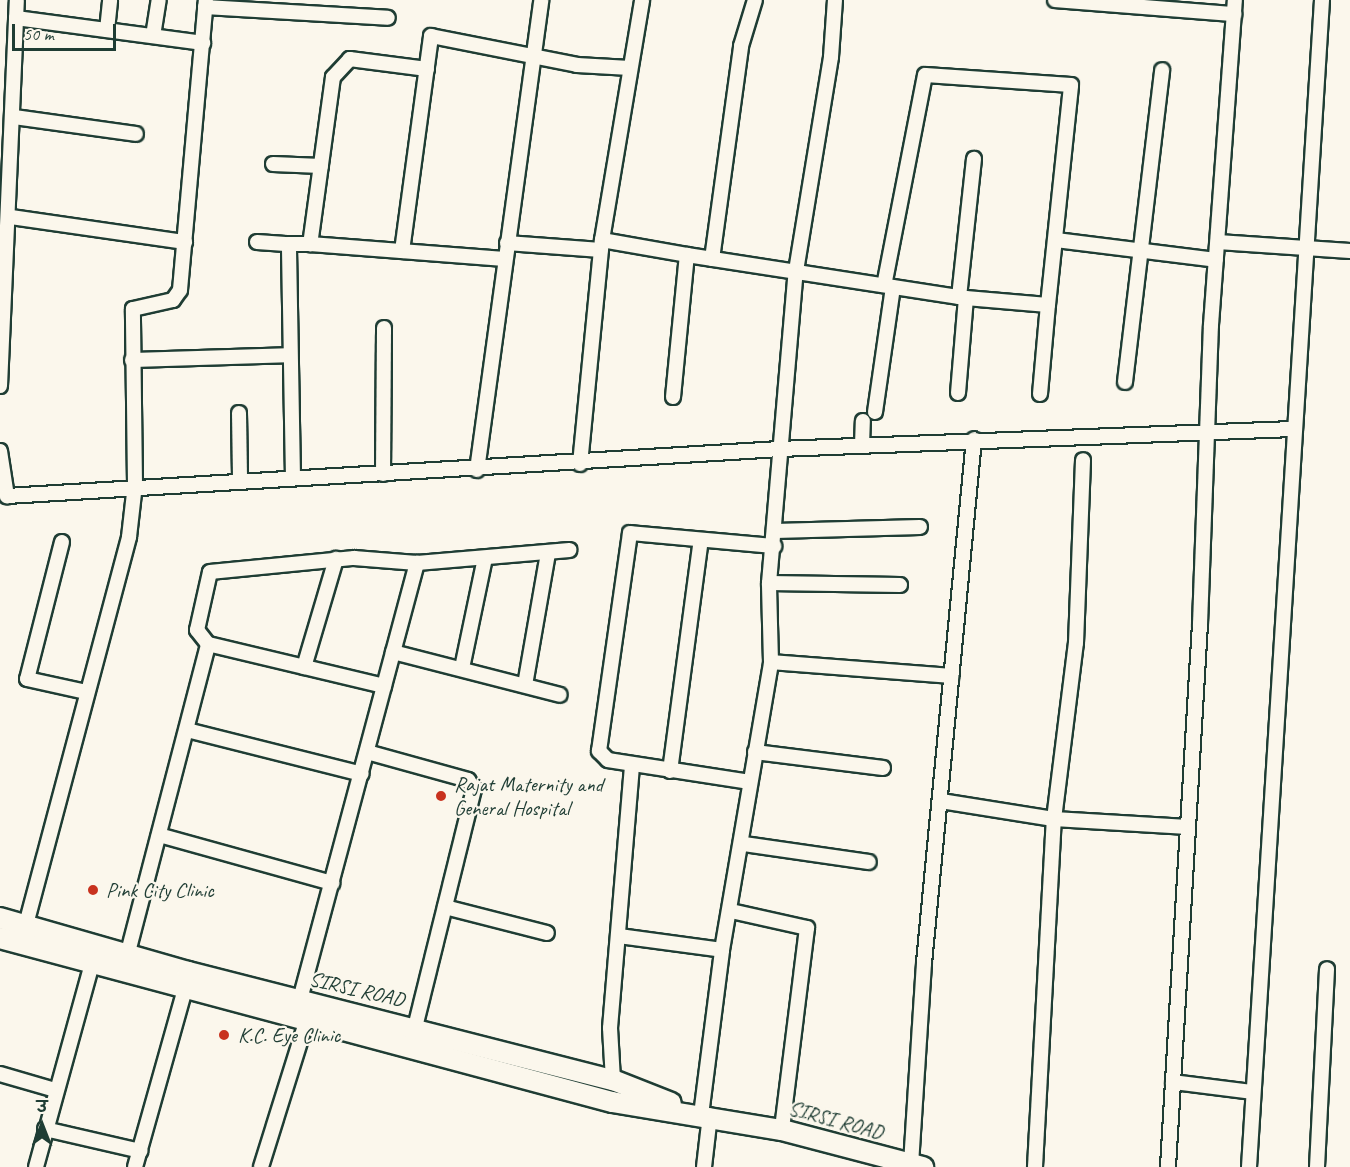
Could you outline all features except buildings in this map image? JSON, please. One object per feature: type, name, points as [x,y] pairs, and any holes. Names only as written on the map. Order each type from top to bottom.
[{"type":"main road","name":"SIRSI ROAD","points":[[0,918],[26,924],[301,1011],[612,1102],[706,1115],[782,1130],[917,1166]]},
{"type":"main road","name":"SIRSI ROAD","points":[[0,938],[186,986],[301,1011],[415,1027],[614,1080],[706,1115]]},
{"type":"street","points":[[0,386],[11,217],[7,146],[14,117],[17,0]]},
{"type":"street","points":[[107,30],[110,0]]},
{"type":"street","points":[[153,36],[159,0]]},
{"type":"street","points":[[335,15],[337,0]]},
{"type":"street","points":[[477,470],[541,0]]},
{"type":"street","points":[[580,464],[602,245],[642,0]]},
{"type":"street","points":[[712,259],[741,46],[755,0]]},
{"type":"street","points":[[704,1167],[706,1115],[722,950],[744,844],[750,782],[771,662],[769,583],[796,271],[831,57],[835,0]]},
{"type":"street","points":[[1055,0],[1234,14]]},
{"type":"street","points":[[1168,1167],[1188,827],[1216,260],[1235,0]]},
{"type":"street","points":[[1249,1167],[1293,429],[1309,247],[1322,0]]},
{"type":"street","points":[[21,945],[86,692],[129,537],[135,484],[133,309],[173,300],[180,291],[206,4],[388,18]]},
{"type":"street","points":[[16,18],[203,43]]},
{"type":"street","points":[[402,251],[431,36],[577,64],[630,68]]},
{"type":"street","points":[[310,244],[333,77],[350,59],[427,69]]},
{"type":"street","points":[[1125,382],[1143,252],[1162,70]]},
{"type":"street","points":[[875,412],[888,286],[925,75],[1071,85],[1040,394]]},
{"type":"street","points":[[14,117],[136,134]]},
{"type":"street","points":[[958,393],[974,159]]},
{"type":"street","points":[[273,164],[321,166]]},
{"type":"street","points":[[11,217],[185,242]]},
{"type":"street","points":[[1056,240],[1216,260]]},
{"type":"street","points":[[256,242],[504,259]]},
{"type":"street","points":[[1218,242],[1350,251]]},
{"type":"street","points":[[289,243],[288,355],[293,478]]},
{"type":"street","points":[[507,243],[602,245],[687,255],[963,297],[1048,305]]},
{"type":"street","points":[[673,397],[687,255]]},
{"type":"street","points":[[383,474],[384,328]]},
{"type":"street","points":[[132,360],[288,355]]},
{"type":"street","points":[[239,413],[240,480]]},
{"type":"street","points":[[862,445],[863,421]]},
{"type":"street","points":[[0,451],[7,496],[135,484],[477,470],[779,449],[1209,428],[1293,429]]},
{"type":"street","points":[[917,1166],[916,1053],[974,439]]},
{"type":"street","points":[[1035,1167],[1054,819],[1076,643],[1083,460]]},
{"type":"street","points":[[775,531],[920,528]]},
{"type":"street","points":[[750,782],[632,765],[608,760],[599,751],[630,533],[774,546]]},
{"type":"street","points":[[670,771],[701,540]]},
{"type":"street","points":[[62,542],[27,679],[86,692]]},
{"type":"street","points":[[384,686],[208,644],[197,630],[210,572],[336,560],[417,563],[569,550]]},
{"type":"street","points":[[525,685],[548,553]]},
{"type":"street","points":[[462,668],[485,558]]},
{"type":"street","points":[[304,667],[336,560]]},
{"type":"street","points":[[261,1167],[332,883],[417,563]]},
{"type":"street","points":[[769,583],[900,585]]},
{"type":"street","points":[[127,956],[208,644]]},
{"type":"street","points":[[393,652],[560,695]]},
{"type":"street","points":[[771,662],[951,676]]},
{"type":"street","points":[[187,730],[362,774]]},
{"type":"street","points":[[367,752],[468,780],[474,789],[415,1027]]},
{"type":"street","points":[[755,752],[883,768]]},
{"type":"street","points":[[614,1080],[610,1028],[619,936],[623,822],[632,765]]},
{"type":"street","points":[[941,801],[1054,819],[1188,827]]},
{"type":"street","points":[[159,835],[332,883]]},
{"type":"street","points":[[744,844],[869,862]]},
{"type":"street","points":[[445,907],[548,933]]},
{"type":"street","points":[[730,911],[807,928],[782,1130]]},
{"type":"street","points":[[619,936],[722,950]]},
{"type":"street","points":[[36,1167],[55,1090],[92,963]]},
{"type":"street","points":[[1317,1167],[1327,969]]},
{"type":"street","points":[[135,1167],[186,986]]},
{"type":"street","points":[[0,1074],[55,1090]]},
{"type":"street","points":[[1173,1082],[1252,1092]]},
{"type":"street","points":[[45,1129],[140,1151]]},
{"type":"place","name":"Rajat Maternity and General Hospital","points":[[441,796]]},
{"type":"place","name":"Pink City Clinic","points":[[93,890]]},
{"type":"place","name":"K.C. Eye Clinic","points":[[224,1035]]}]
